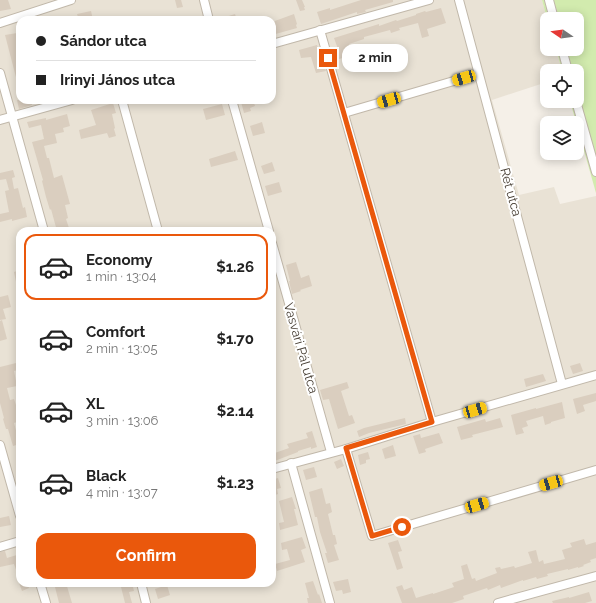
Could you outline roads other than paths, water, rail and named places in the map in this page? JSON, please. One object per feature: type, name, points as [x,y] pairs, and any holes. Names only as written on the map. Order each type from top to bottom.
[{"type":"street","points":[[22,16],[71,0]]},
{"type":"street","points":[[204,0],[208,16]]},
{"type":"street","points":[[276,43],[429,0]]},
{"type":"street","name":"Rét utca","points":[[459,0],[562,384]]},
{"type":"street","points":[[549,0],[552,12]]},
{"type":"street","points":[[0,23],[16,18]]},
{"type":"street","points":[[320,30],[432,422]]},
{"type":"street","points":[[0,73],[43,227]]},
{"type":"street","points":[[344,113],[464,78]]},
{"type":"street","points":[[0,120],[58,104]]},
{"type":"street","points":[[123,104],[157,227]]},
{"type":"street","points":[[233,104],[267,227]]},
{"type":"street","points":[[578,108],[596,172]]},
{"type":"street","name":"Vasvári Pál utca","points":[[276,257],[331,452]]},
{"type":"street","points":[[276,468],[596,375]]},
{"type":"street","points":[[0,445],[16,502]]},
{"type":"street","points":[[346,448],[372,536],[596,470]]},
{"type":"street","points":[[291,464],[330,603]]},
{"type":"street","points":[[0,547],[16,542]]},
{"type":"street","points":[[498,603],[596,576]]},
{"type":"street","points":[[41,587],[46,603]]},
{"type":"street","points":[[142,587],[146,603]]}]
